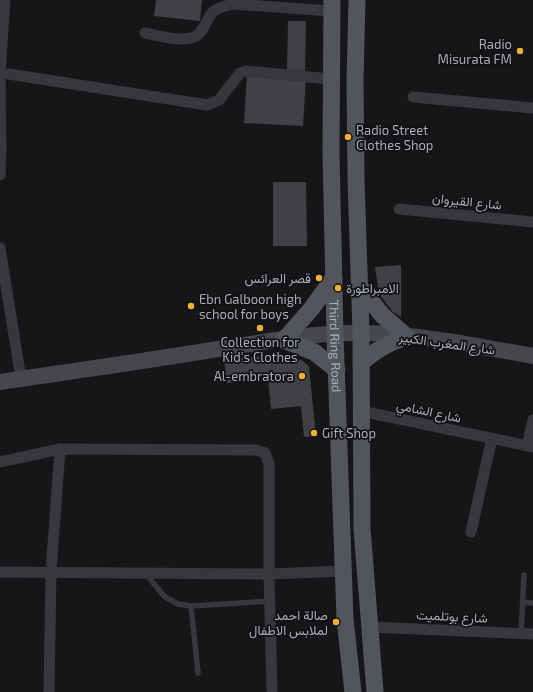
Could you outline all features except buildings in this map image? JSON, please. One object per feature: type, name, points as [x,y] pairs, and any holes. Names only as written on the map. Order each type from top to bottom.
[{"type":"main road","name":"Third Ring Road","points":[[357,0],[355,80],[361,333],[362,529],[375,692]]},
{"type":"main road","name":"Third Ring Road","points":[[331,6],[335,334],[345,619],[353,692]]},
{"type":"main road","points":[[334,277],[312,308],[284,340],[314,352],[337,370]]},
{"type":"main road","points":[[360,287],[382,315],[407,336],[387,344],[361,363]]},
{"type":"street","points":[[0,175],[0,75],[5,0]]},
{"type":"street","points":[[146,33],[181,39],[196,36],[213,12],[233,4],[331,6]]},
{"type":"street","points":[[9,74],[207,105],[219,100],[240,72],[245,71],[331,79]]},
{"type":"street","points":[[413,97],[533,108]]},
{"type":"street","name":"شارع القيروان","points":[[399,209],[533,222]]},
{"type":"street","points":[[0,248],[2,269],[21,379]]},
{"type":"street","name":"شارع المغرب الكبير","points":[[0,382],[284,340],[335,334],[361,333],[407,336],[533,356]]},
{"type":"street","name":"شارع الشامي","points":[[361,411],[530,446],[533,420]]},
{"type":"street","points":[[471,532],[492,438]]},
{"type":"street","points":[[0,462],[60,449],[256,450],[265,454],[268,464],[272,692]]},
{"type":"street","points":[[49,692],[51,572],[60,449]]},
{"type":"street","points":[[0,572],[269,574],[344,571]]},
{"type":"street","name":"شارع بوتلميت","points":[[369,626],[533,634]]},
{"type":"lane","points":[[144,572],[164,596],[178,604],[191,606],[270,601]]},
{"type":"lane","points":[[522,634],[524,575]]},
{"type":"lane","points":[[523,602],[533,603]]},
{"type":"lane","points":[[191,606],[198,673]]},
{"type":"place","name":"Radio Misurata FM","points":[[520,51]]},
{"type":"place","name":"Radio Street Clothes Shop","points":[[348,137]]},
{"type":"place","name":"قصر العرائس","points":[[319,278]]},
{"type":"place","name":"الامبراطورة","points":[[338,288]]},
{"type":"place","name":"Ebn Galboon high school for boys","points":[[191,306]]},
{"type":"place","name":"Collection for Kid's Clothes","points":[[260,328]]},
{"type":"place","name":"Al-embratora","points":[[302,376]]},
{"type":"place","name":"Gift Shop","points":[[314,433]]},
{"type":"place","name":"صالة احمد لملابس الاطفال","points":[[336,622]]}]
